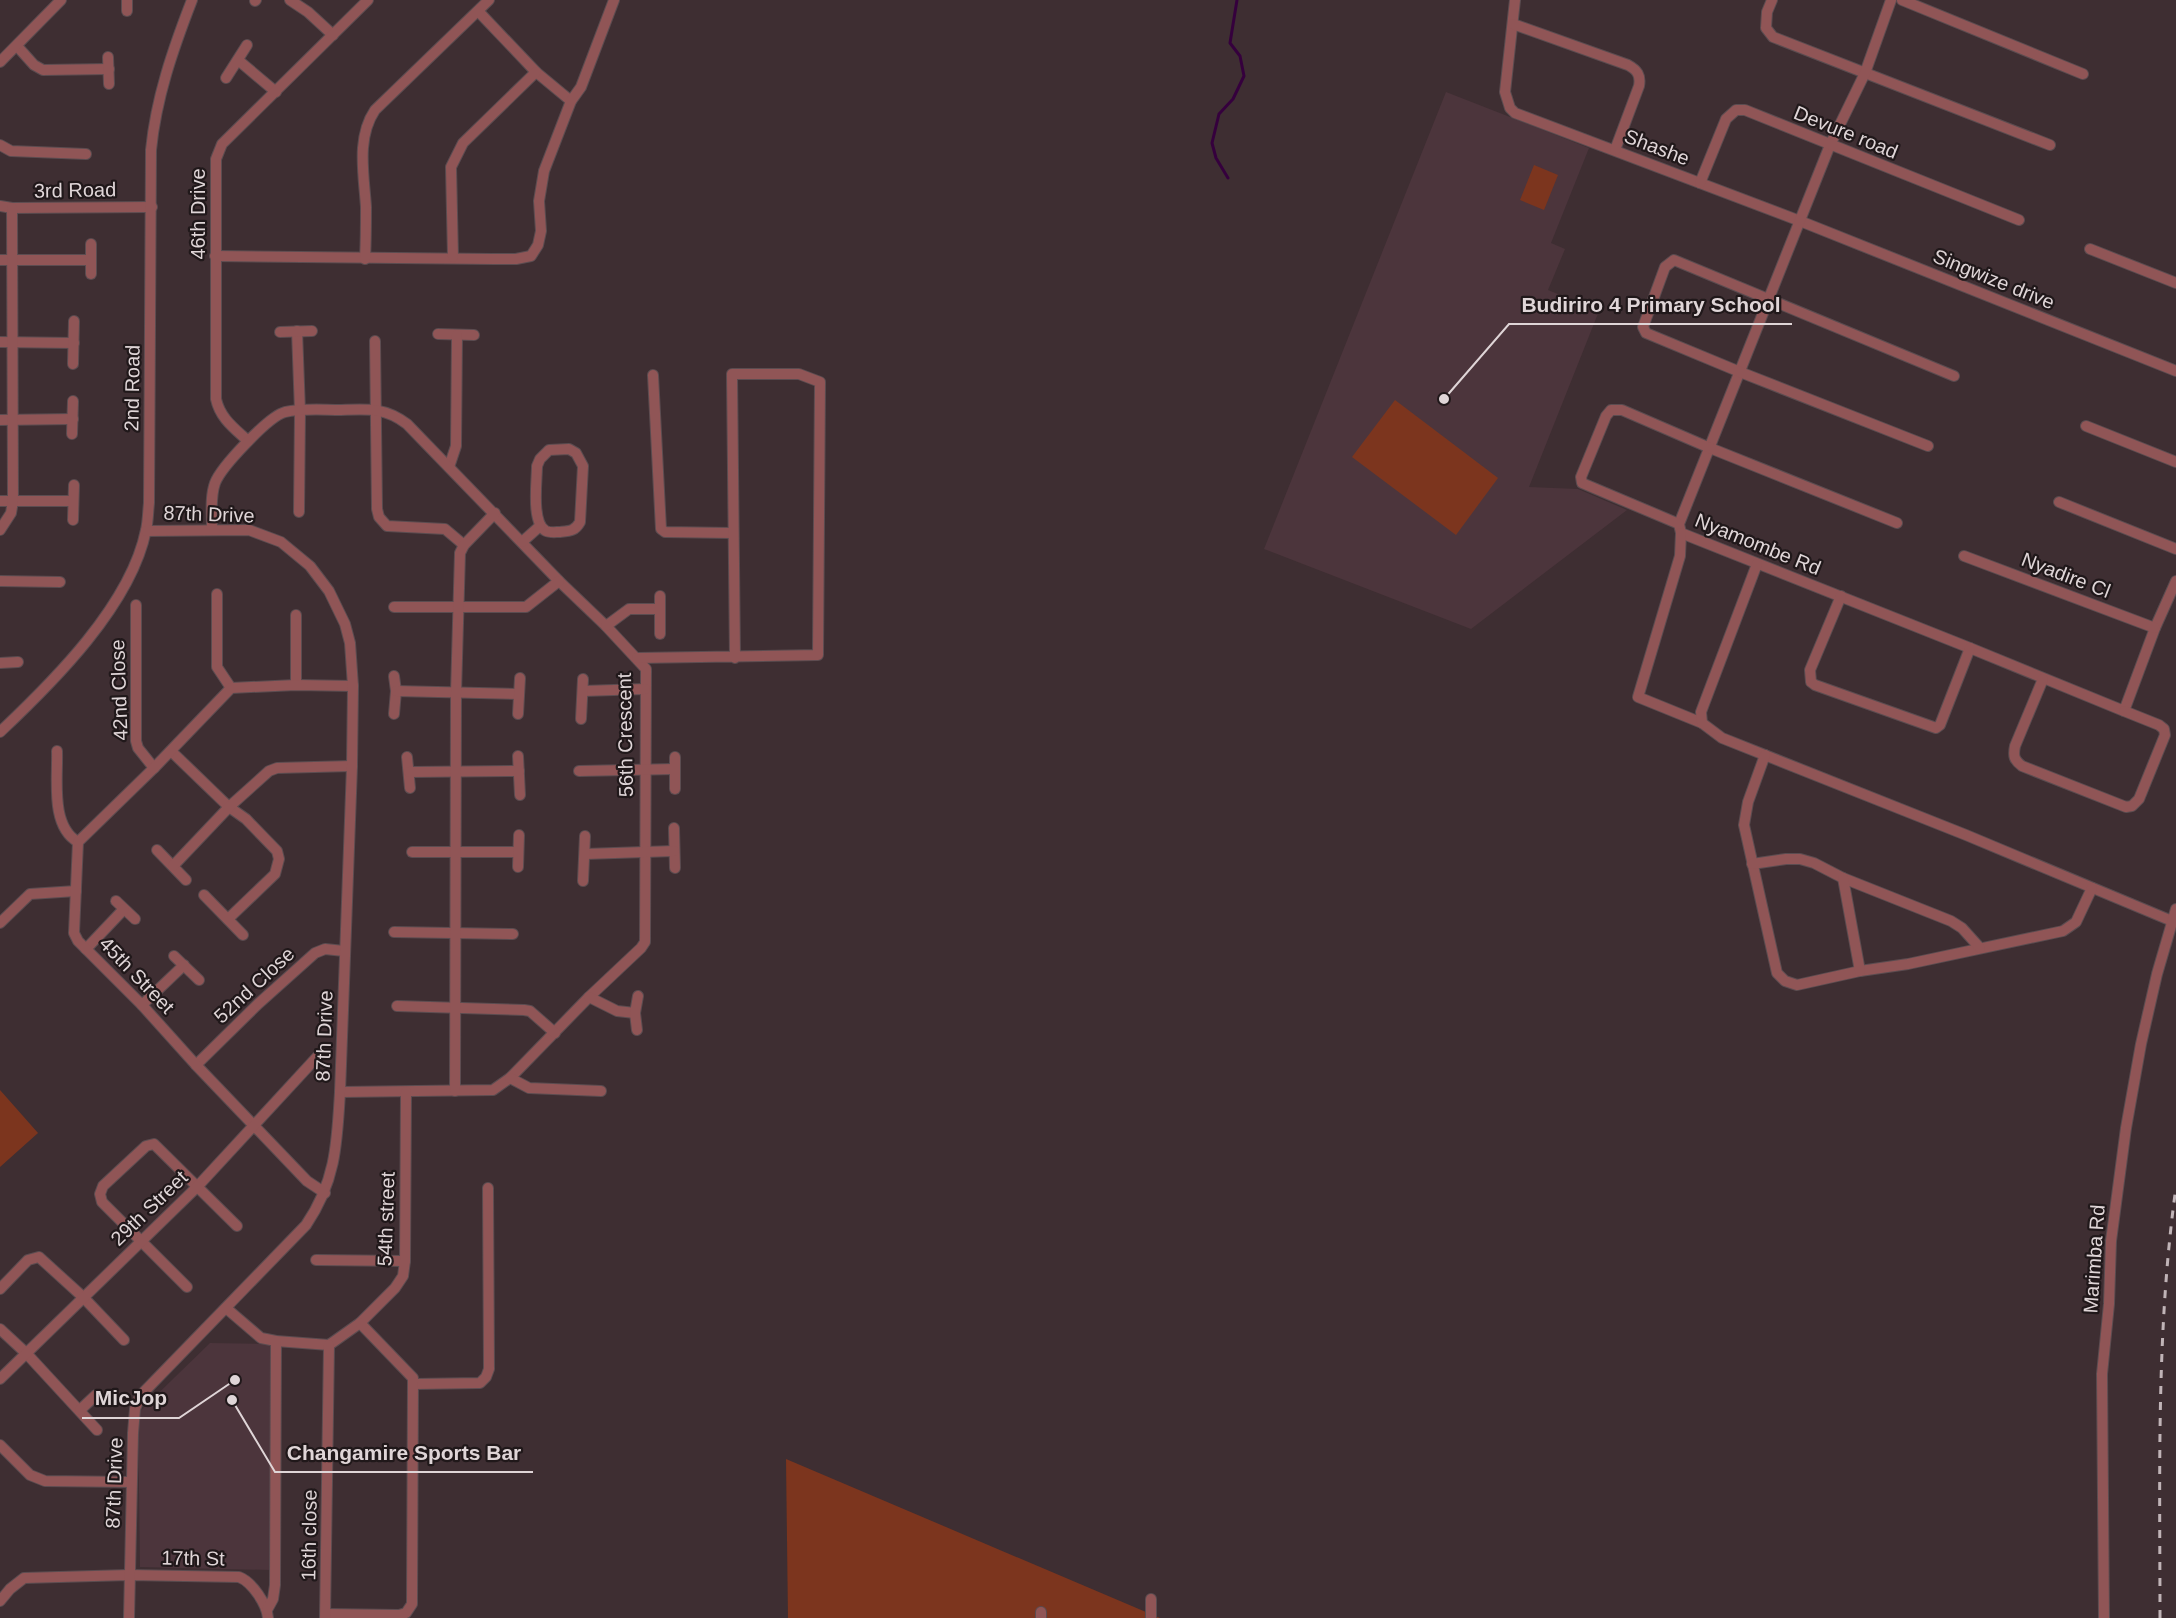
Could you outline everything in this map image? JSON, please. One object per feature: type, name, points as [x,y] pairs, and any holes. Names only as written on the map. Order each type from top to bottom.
[{"type":"street","name":"2nd Road","points":[[0,732],[33,701],[99,624],[126,583],[146,531],[149,503],[154,121],[159,95],[192,0]]},
{"type":"street","points":[[290,0],[308,12],[333,35]]},
{"type":"street","name":"46th Drive","points":[[248,441],[223,417],[216,399],[215,256],[218,151],[222,144],[368,0]]},
{"type":"street","points":[[365,259],[363,146],[369,120],[375,110],[489,0]]},
{"type":"street","points":[[215,256],[516,259],[531,256],[538,245],[541,231],[539,201],[542,179],[571,101],[581,87],[614,0]]},
{"type":"street","points":[[1515,0],[1513,24],[1629,65],[1637,72],[1640,80],[1639,86],[1615,150]]},
{"type":"street","points":[[1772,0],[1766,21],[1768,34],[2050,145]]},
{"type":"street","name":"Nyamombe Rd","points":[[1891,0],[1865,73],[1830,145],[1680,528],[1757,564],[2159,725],[2165,735],[2139,799],[2132,806],[2126,807],[2075,789],[2016,762],[2013,754],[2015,746],[2043,680]]},
{"type":"street","points":[[1902,0],[2083,74]]},
{"type":"street","points":[[0,62],[56,1]]},
{"type":"street","points":[[478,11],[536,72],[571,101]]},
{"type":"street","name":"Shashe","points":[[1513,24],[1505,92],[1506,101],[1515,113],[1800,221]]},
{"type":"street","points":[[226,78],[247,45]]},
{"type":"street","points":[[17,46],[34,65],[43,70],[109,69]]},
{"type":"street","points":[[108,57],[109,84]]},
{"type":"street","points":[[238,60],[276,92]]},
{"type":"street","points":[[453,257],[452,167],[458,151],[463,143],[536,72]]},
{"type":"street","name":"Devure road","points":[[1700,183],[1726,119],[1736,111],[1745,110],[2019,220]]},
{"type":"street","points":[[0,145],[11,151],[86,154]]},
{"type":"street","name":"3rd Road","points":[[0,206],[12,208],[152,207]]},
{"type":"street","points":[[0,530],[11,513],[13,501],[12,208]]},
{"type":"street","name":"Singwize drive","points":[[1800,221],[2176,371]]},
{"type":"street","points":[[90,274],[91,244]]},
{"type":"street","points":[[2090,249],[2176,283]]},
{"type":"street","points":[[0,260],[91,260]]},
{"type":"street","points":[[1928,446],[1646,333],[1643,327],[1665,267],[1674,260],[1954,376]]},
{"type":"street","points":[[73,364],[74,321]]},
{"type":"street","points":[[297,331],[300,411],[298,512]]},
{"type":"street","points":[[280,332],[312,331]]},
{"type":"street","points":[[438,334],[474,335]]},
{"type":"street","points":[[450,467],[456,446],[457,334]]},
{"type":"street","points":[[375,341],[377,509],[379,517],[387,526],[446,529],[464,545]]},
{"type":"street","points":[[0,342],[74,344]]},
{"type":"street","points":[[637,658],[735,658],[818,655],[820,382],[799,374],[732,374],[735,658]]},
{"type":"street","points":[[653,375],[661,529],[665,532],[732,533]]},
{"type":"street","points":[[72,434],[73,401]]},
{"type":"street","name":"56th Crescent","points":[[212,529],[212,492],[221,471],[248,441],[278,415],[300,411],[376,409],[391,413],[407,424],[450,467],[646,669],[645,942],[641,948],[589,997],[510,1078],[491,1091],[340,1092]]},
{"type":"street","points":[[1897,523],[1622,410],[1611,410],[1606,416],[1581,477],[1585,485],[1680,528],[1680,556],[1638,697],[1702,723],[1722,738],[1966,835],[2172,921]]},
{"type":"street","points":[[0,420],[73,419]]},
{"type":"street","points":[[2086,426],[2176,462]]},
{"type":"street","points":[[569,449],[576,453],[583,466],[580,522],[570,531],[549,532],[540,526],[536,517],[537,466],[549,450],[569,449]]},
{"type":"street","points":[[73,520],[74,485]]},
{"type":"street","points":[[0,501],[73,501]]},
{"type":"street","points":[[2059,502],[2176,549]]},
{"type":"street","points":[[455,1091],[456,693],[460,553],[464,545],[495,513]]},
{"type":"street","points":[[522,542],[540,526]]},
{"type":"street","name":"87th Drive","points":[[129,1618],[134,1421],[135,1409],[140,1396],[306,1225],[325,1193],[337,1144],[352,766],[353,686],[350,643],[345,624],[328,591],[310,566],[291,549],[265,534],[249,530],[146,531]]},
{"type":"street","name":"Nyadire Cl","points":[[1964,556],[2155,628]]},
{"type":"street","points":[[1702,723],[1701,712],[1757,564]]},
{"type":"street","points":[[0,581],[60,582]]},
{"type":"street","points":[[394,607],[526,607],[559,581]]},
{"type":"street","points":[[2124,711],[2155,628],[2176,581]]},
{"type":"street","points":[[217,594],[217,667],[231,688]]},
{"type":"street","points":[[660,596],[660,634]]},
{"type":"street","points":[[1841,596],[1810,670],[1811,681],[1815,686],[1936,728],[1940,724],[1970,648]]},
{"type":"street","name":"42nd Close","points":[[136,605],[136,741],[138,748],[154,768]]},
{"type":"street","points":[[606,626],[630,609],[660,609]]},
{"type":"street","points":[[296,615],[296,685]]},
{"type":"street","points":[[0,663],[18,662]]},
{"type":"street","points":[[394,676],[396,691],[394,714]]},
{"type":"street","points":[[518,714],[520,678]]},
{"type":"street","points":[[57,751],[59,818],[64,830],[78,842],[171,751],[231,688],[296,685],[353,686]]},
{"type":"street","points":[[581,719],[583,685],[645,689]]},
{"type":"street","points":[[396,691],[519,694]]},
{"type":"street","points":[[171,751],[229,807],[246,819],[277,851],[279,859],[275,874],[228,919]]},
{"type":"street","points":[[1765,755],[1748,802],[1744,825],[1779,977],[1785,981],[1797,985],[2062,931],[2070,927],[2082,912],[2092,888]]},
{"type":"street","points":[[518,756],[520,795]]},
{"type":"street","points":[[407,757],[410,788]]},
{"type":"street","points":[[675,757],[675,789]]},
{"type":"street","points":[[173,866],[260,777],[277,768],[352,766]]},
{"type":"street","points":[[579,771],[675,769]]},
{"type":"street","points":[[409,772],[519,771]]},
{"type":"street","points":[[674,828],[675,868]]},
{"type":"street","points":[[518,867],[519,835]]},
{"type":"street","points":[[583,880],[585,836]]},
{"type":"street","name":"45th Street","points":[[78,842],[74,933],[78,941],[142,1005],[307,1181],[325,1193]]},
{"type":"street","points":[[157,850],[186,880]]},
{"type":"street","points":[[585,854],[674,851]]},
{"type":"street","points":[[412,852],[518,852]]},
{"type":"street","points":[[1752,864],[1800,859],[1814,863],[1843,878],[1951,921],[1962,928],[1980,948]]},
{"type":"street","points":[[1843,878],[1860,972]]},
{"type":"street","points":[[0,923],[30,894],[76,891]]},
{"type":"street","points":[[204,895],[243,935]]},
{"type":"street","points":[[86,949],[120,905],[135,919]]},
{"type":"street","name":"Marimba Rd","points":[[2104,1618],[2102,1374],[2112,1241],[2126,1128],[2141,1044],[2176,909]]},
{"type":"street","points":[[394,932],[513,934]]},
{"type":"street","name":"52nd Close","points":[[196,1065],[258,1004],[315,953],[325,949],[344,951]]},
{"type":"street","points":[[174,956],[199,980]]},
{"type":"street","points":[[142,1005],[184,965]]},
{"type":"street","points":[[637,1030],[635,1013],[638,996]]},
{"type":"street","points":[[589,997],[617,1011],[635,1013]]},
{"type":"street","points":[[397,1006],[530,1011],[555,1033]]},
{"type":"street","name":"29th Street","points":[[0,1379],[197,1186],[317,1057]]},
{"type":"street","points":[[510,1078],[529,1088],[601,1091]]},
{"type":"street","name":"54th street","points":[[329,1345],[360,1323],[399,1283],[405,1261],[406,1092]]},
{"type":"street","points":[[187,1287],[102,1202],[100,1194],[102,1186],[146,1146],[154,1144],[237,1226]]},
{"type":"street","points":[[414,1384],[480,1383],[486,1377],[489,1369],[488,1188]]},
{"type":"street","points":[[0,1289],[28,1260],[39,1257],[83,1297],[124,1340]]},
{"type":"street","points":[[316,1260],[405,1261]]},
{"type":"street","points":[[226,1308],[261,1338],[329,1345]]},
{"type":"street","points":[[325,1616],[399,1615],[406,1613],[412,1604],[414,1384],[411,1374],[360,1323]]},
{"type":"street","points":[[0,1329],[27,1354],[97,1430]]},
{"type":"street","points":[[268,1614],[275,1585],[276,1341]]},
{"type":"street","name":"16th close","points":[[325,1616],[329,1345]]},
{"type":"street","points":[[80,1410],[96,1395]]},
{"type":"street","points":[[0,1445],[37,1478],[131,1482]]},
{"type":"street","name":"17th St","points":[[0,1601],[24,1578],[129,1575],[238,1577],[247,1581],[268,1614]]},
{"type":"street","points":[[1151,1599],[1151,1618]]},
{"type":"shaded area","points":[[1446,92],[1589,148],[1551,243],[1565,249],[1548,290],[1599,311],[1529,487],[1578,489],[1627,510],[1471,629],[1264,549]]},
{"type":"shaded area","points":[[1534,165],[1558,175],[1544,210],[1520,200]]},
{"type":"shaded area","points":[[1395,400],[1498,478],[1456,535],[1352,457]]},
{"type":"shaded area","points":[[0,1090],[38,1133],[0,1167]]},
{"type":"shaded area","points":[[210,1343],[271,1344],[271,1570],[140,1567],[138,1413]]},
{"type":"shaded area","points":[[786,1459],[1160,1618],[788,1618]]},
{"type":"waterway","points":[[1228,178],[1216,158],[1212,143],[1219,114],[1233,99],[1244,76],[1240,56],[1230,43],[1237,0]]},
{"type":"railway","points":[[2160,1618],[2162,1348],[2176,1187]]},
{"type":"place","name":"Budiriro 4 Primary School","points":[[1444,399]]},
{"type":"place","name":"MicJop","points":[[235,1380]]},
{"type":"place","name":"Changamire Sports Bar","points":[[232,1400]]}]
